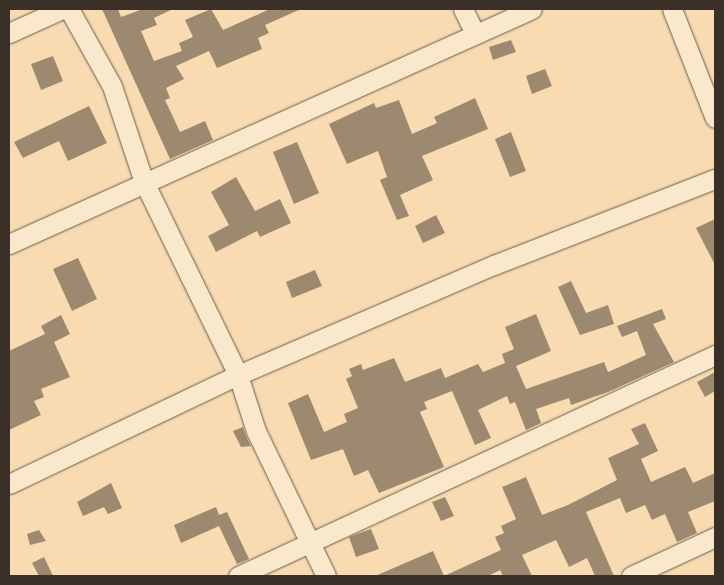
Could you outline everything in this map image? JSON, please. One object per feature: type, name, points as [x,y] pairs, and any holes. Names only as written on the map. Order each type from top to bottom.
[{"type":"street","points":[[9,32],[62,9]]},
{"type":"street","points":[[69,9],[112,86],[144,182],[238,375],[256,431],[326,576]]},
{"type":"street","points":[[463,9],[475,34]]},
{"type":"street","points":[[9,244],[532,9]]},
{"type":"street","points":[[672,9],[715,118]]},
{"type":"street","points":[[9,484],[238,375],[494,266],[715,179]]},
{"type":"street","points":[[238,576],[715,355]]},
{"type":"street","points":[[631,576],[715,537]]},
{"type":"building","points":[[102,9],[118,9],[121,17],[143,9],[173,9],[154,18],[157,25],[141,31],[154,61],[182,51],[179,43],[193,37],[185,20],[211,9],[223,30],[270,9],[301,9],[265,25],[269,33],[258,38],[262,49],[217,68],[209,51],[176,66],[184,79],[166,88],[170,98],[165,100],[180,132],[205,121],[213,140],[170,159]]},
{"type":"building","points":[[511,40],[516,52],[493,60],[489,47]]},
{"type":"building","points":[[53,56],[63,81],[41,90],[31,64]]},
{"type":"building","points":[[545,69],[552,86],[532,94],[526,76]]},
{"type":"building","points":[[475,98],[488,129],[422,156],[433,180],[400,195],[409,216],[397,220],[380,180],[387,177],[378,151],[347,164],[329,124],[374,103],[376,108],[399,100],[412,134],[437,123],[434,117]]},
{"type":"building","points":[[89,106],[107,143],[68,161],[59,141],[23,158],[14,142]]},
{"type":"building","points":[[511,132],[526,171],[510,177],[495,139]]},
{"type":"building","points":[[297,142],[319,193],[294,204],[273,152]]},
{"type":"building","points":[[236,177],[255,211],[280,199],[291,223],[260,237],[257,231],[216,252],[208,236],[229,225],[211,192]]},
{"type":"building","points":[[436,215],[445,233],[423,243],[415,226]]},
{"type":"building","points":[[715,219],[715,265],[696,228]]},
{"type":"building","points":[[78,258],[97,299],[72,311],[53,269]]},
{"type":"building","points":[[315,270],[322,286],[292,298],[286,282]]},
{"type":"building","points":[[571,281],[586,313],[608,305],[614,324],[580,335],[558,287]]},
{"type":"building","points":[[662,309],[666,319],[653,324],[674,362],[608,392],[571,405],[569,398],[536,409],[541,423],[526,430],[515,402],[510,404],[507,396],[478,410],[491,438],[475,445],[452,391],[424,402],[427,409],[420,412],[444,467],[379,493],[368,470],[354,476],[343,449],[311,460],[288,403],[308,394],[324,432],[347,422],[344,414],[358,408],[346,379],[352,376],[349,369],[361,364],[363,370],[394,358],[405,382],[441,368],[445,378],[478,364],[483,372],[505,363],[502,354],[514,349],[505,327],[536,314],[551,351],[516,366],[526,389],[604,362],[608,372],[646,355],[637,331],[622,337],[617,326]]},
{"type":"building","points":[[61,315],[70,334],[54,342],[70,377],[41,389],[44,397],[34,401],[41,415],[9,430],[9,351],[45,334],[41,326]]},
{"type":"building","points":[[715,372],[715,391],[705,397],[697,382]]},
{"type":"building","points":[[645,423],[658,451],[641,459],[651,482],[685,467],[693,483],[715,473],[715,501],[688,512],[697,533],[677,542],[665,514],[652,520],[645,505],[626,513],[620,498],[586,512],[614,576],[595,576],[587,558],[569,567],[556,540],[522,555],[532,576],[503,576],[500,570],[488,576],[444,576],[501,550],[495,537],[504,533],[501,526],[516,519],[502,487],[526,477],[542,515],[568,505],[617,480],[608,458],[639,444],[631,429]]},
{"type":"building","points":[[243,427],[251,446],[241,447],[233,431]]},
{"type":"building","points":[[111,483],[122,508],[108,514],[104,507],[83,516],[77,502]]},
{"type":"building","points":[[445,497],[454,516],[441,521],[432,502]]},
{"type":"building","points":[[216,507],[219,515],[227,512],[249,559],[237,564],[219,526],[181,543],[174,525]]},
{"type":"building","points":[[371,529],[379,549],[356,557],[349,537]]},
{"type":"building","points":[[39,530],[46,541],[30,545],[27,534]]},
{"type":"building","points":[[433,551],[444,576],[375,576]]},
{"type":"building","points":[[44,557],[53,576],[39,576],[32,563]]}]
